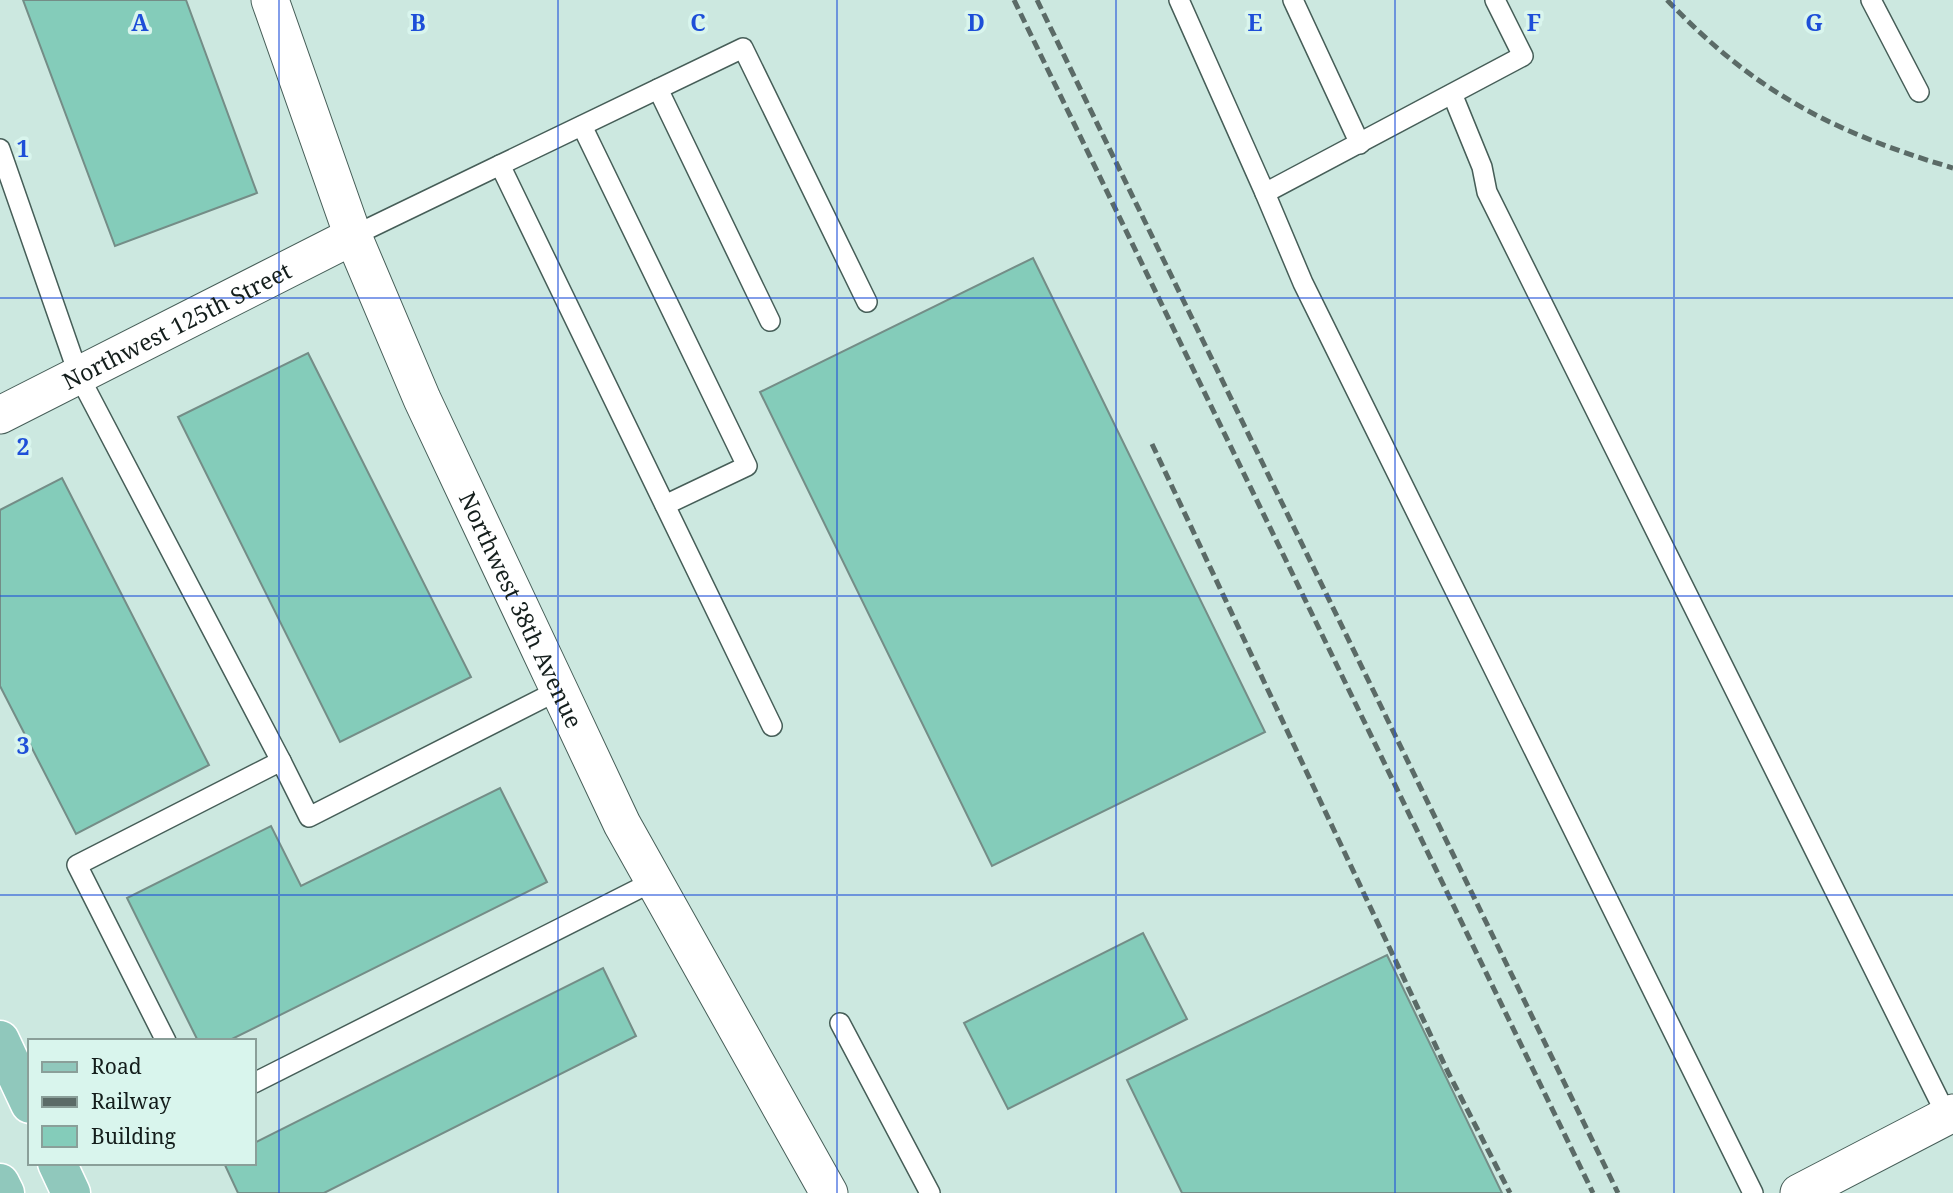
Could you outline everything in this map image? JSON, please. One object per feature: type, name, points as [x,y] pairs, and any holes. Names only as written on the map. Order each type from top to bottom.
[{"type":"main road","points":[[0,1040],[28,1100]]},
{"type":"main road","points":[[58,1165],[71,1193]]},
{"type":"main road","points":[[0,1183],[5,1193]]},
{"type":"street","name":"Northwest 38th Avenue","points":[[270,0],[352,236],[422,398],[622,824],[829,1193]]},
{"type":"street","name":"Northwest 125th Street","points":[[0,415],[352,236]]},
{"type":"street","points":[[1799,1193],[1950,1115]]},
{"type":"lane","points":[[1180,0],[1303,283],[1753,1193]]},
{"type":"lane","points":[[1293,0],[1360,144]]},
{"type":"lane","points":[[1265,193],[1523,57],[1495,0]]},
{"type":"lane","points":[[1871,0],[1919,92]]},
{"type":"lane","points":[[352,236],[743,48],[867,302]]},
{"type":"lane","points":[[657,89],[770,321]]},
{"type":"lane","points":[[1452,96],[1482,167],[1487,192],[1950,1115]]},
{"type":"lane","points":[[582,126],[747,466],[665,505]]},
{"type":"lane","points":[[0,149],[79,376],[309,817],[559,690]]},
{"type":"lane","points":[[500,165],[772,726]]},
{"type":"lane","points":[[165,1039],[76,865],[281,761]]},
{"type":"lane","points":[[256,1082],[653,881]]},
{"type":"lane","points":[[840,1023],[930,1193]]},
{"type":"building","points":[[23,0],[186,0],[257,193],[115,246]]},
{"type":"building","points":[[1033,258],[1265,732],[992,866],[760,392]]},
{"type":"building","points":[[308,353],[471,677],[340,742],[178,417]]},
{"type":"building","points":[[62,478],[209,765],[76,834],[0,686],[0,510]]},
{"type":"building","points":[[500,788],[547,882],[232,1039],[197,1039],[127,898],[271,826],[301,886]]},
{"type":"building","points":[[1143,933],[1187,1019],[1008,1109],[964,1023]]},
{"type":"building","points":[[1387,955],[1502,1193],[1182,1193],[1127,1080]]},
{"type":"building","points":[[603,968],[636,1036],[324,1193],[238,1193],[225,1165],[256,1165],[256,1142]]},
{"type":"railway","points":[[1014,0],[1593,1193]]},
{"type":"railway","points":[[1037,0],[1618,1193]]},
{"type":"railway","points":[[1667,0],[1732,60],[1798,105],[1870,140],[1953,168]]},
{"type":"railway","points":[[1152,444],[1448,1072],[1510,1193]]}]
